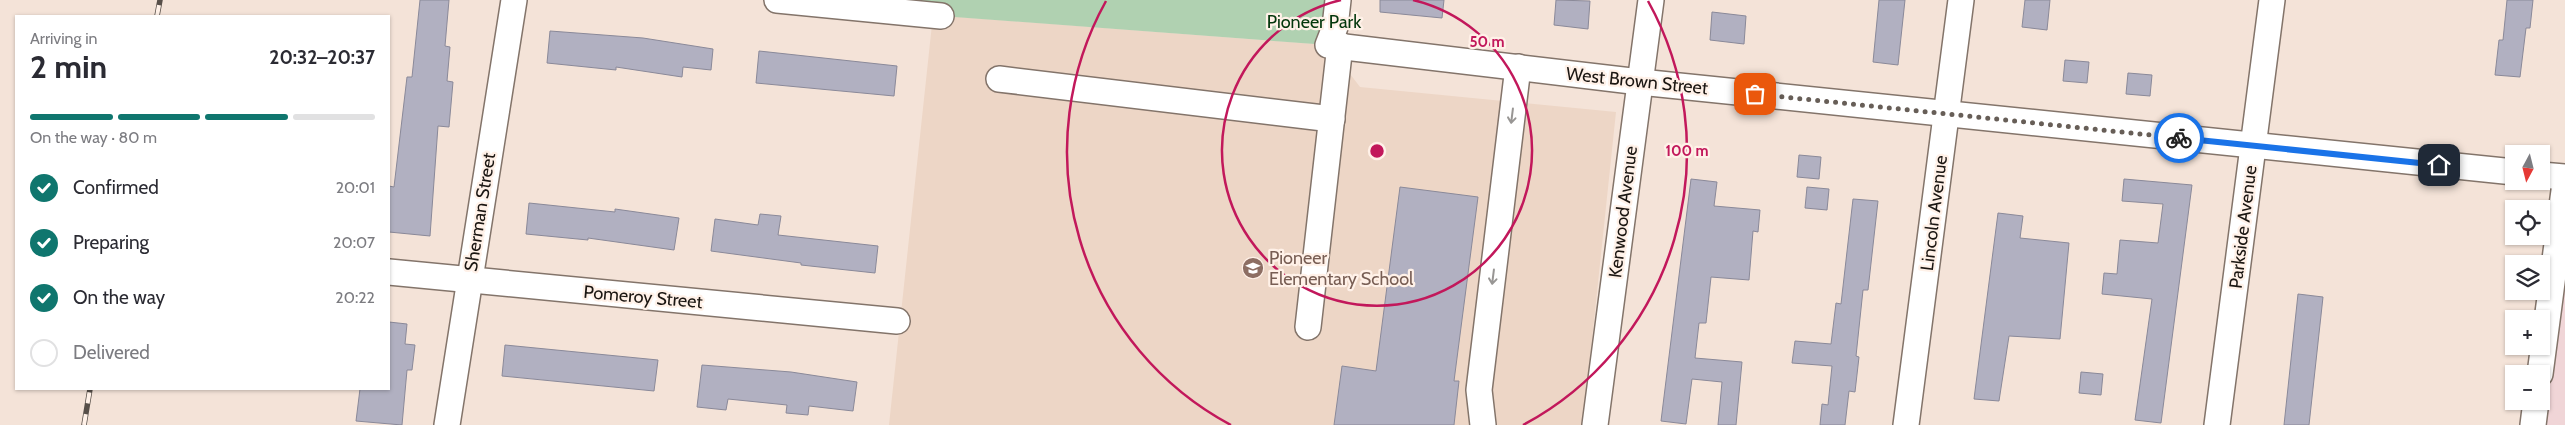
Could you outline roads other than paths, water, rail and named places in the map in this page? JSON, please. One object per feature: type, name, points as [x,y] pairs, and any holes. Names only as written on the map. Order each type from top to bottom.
[{"type":"street","name":"Sherman Street","points":[[447,425],[514,0]]},
{"type":"street","points":[[777,0],[940,16]]},
{"type":"street","points":[[1308,327],[1332,119],[1334,45],[1338,0]]},
{"type":"street","name":"Kenwood Avenue","points":[[1595,425],[1651,0]]},
{"type":"street","name":"Lincoln Avenue","points":[[1906,425],[1961,0]]},
{"type":"street","name":"Parkside Avenue","points":[[2217,425],[2272,0]]},
{"type":"street","name":"West Brown Street","points":[[1334,45],[1640,82],[2505,171]]},
{"type":"street","points":[[1484,425],[1479,390],[1518,67]]},
{"type":"street","points":[[999,79],[1332,119]]},
{"type":"street","points":[[2550,176],[2565,177]]},
{"type":"street","points":[[2541,365],[2565,183]]},
{"type":"street","name":"Pomeroy Street","points":[[390,272],[897,320]]},
{"type":"street","points":[[2533,425],[2535,410]]},
{"type":"railway","points":[[157,15],[160,0]]},
{"type":"railway","points":[[84,425],[90,390]]},
{"type":"place","name":"Pioneer Elementary School","points":[[1253,268]]},
{"type":"park label","name":"Pioneer Park","points":[[1314,22]]}]
